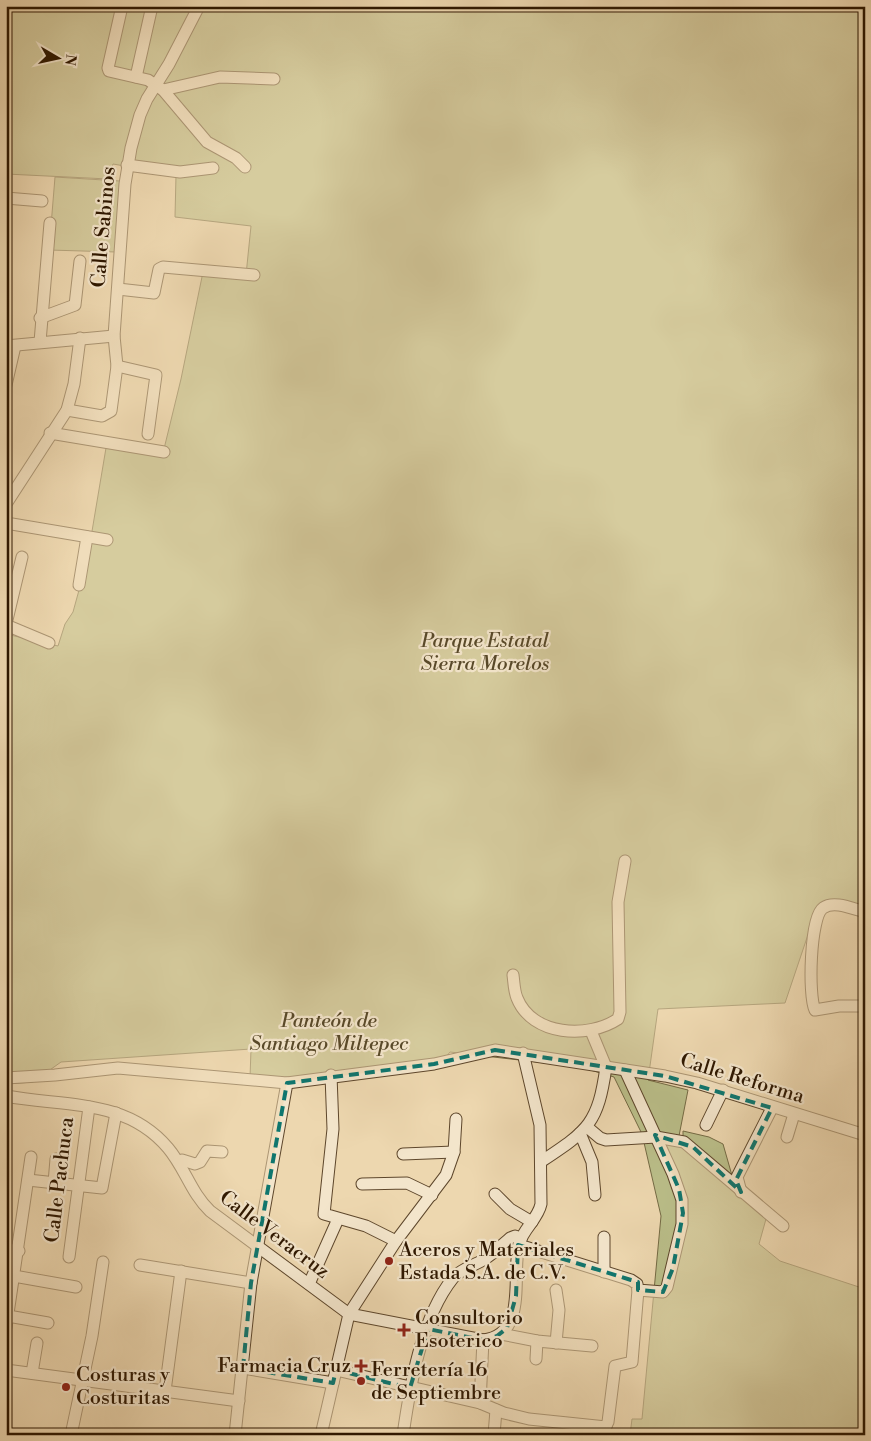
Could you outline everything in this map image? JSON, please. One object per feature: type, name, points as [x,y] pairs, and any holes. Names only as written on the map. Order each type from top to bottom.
[{"type":"street","points":[[122,6],[108,68],[110,71],[136,77],[159,87],[207,142],[236,158],[245,167]]},
{"type":"street","points":[[136,77],[152,6]]},
{"type":"street","points":[[189,27],[199,6]]},
{"type":"street","points":[[189,27],[208,6]]},
{"type":"street","name":"Calle Sabinos","points":[[67,410],[102,416],[109,413],[111,407],[117,366],[114,336],[127,165],[140,115],[159,87],[189,27]]},
{"type":"street","points":[[159,87],[220,77],[274,79]]},
{"type":"street","points":[[127,165],[180,172],[213,168]]},
{"type":"street","points":[[6,198],[42,201]]},
{"type":"street","points":[[40,342],[40,318],[50,223]]},
{"type":"street","points":[[40,318],[75,304],[80,261]]},
{"type":"street","points":[[118,289],[154,293],[159,271],[163,267],[254,275]]},
{"type":"street","points":[[7,381],[11,346],[114,336]]},
{"type":"street","points":[[6,504],[50,433],[67,410],[74,384],[80,338]]},
{"type":"street","points":[[117,366],[156,375],[148,434]]},
{"type":"street","points":[[50,433],[164,452]]},
{"type":"street","points":[[6,523],[107,540]]},
{"type":"street","points":[[79,585],[87,537]]},
{"type":"street","points":[[22,558],[6,625],[49,643]]},
{"type":"street","points":[[513,975],[516,996],[534,1020],[550,1028],[574,1032],[591,1030],[615,1021],[620,1016],[618,902],[625,861]]},
{"type":"street","points":[[865,912],[833,905],[822,909],[818,914],[810,982],[810,997],[815,1010],[838,1006],[865,1006]]},
{"type":"street","points":[[542,1161],[584,1130],[598,1109],[606,1067],[591,1030]]},
{"type":"street","name":"Calle Reforma","points":[[6,1078],[47,1076],[118,1068],[287,1082],[434,1064],[489,1050],[523,1053],[665,1076],[723,1090],[772,1108],[865,1136]]},
{"type":"street","points":[[501,1334],[511,1319],[516,1296],[520,1242],[538,1214],[541,1204],[542,1161],[540,1125],[523,1053]]},
{"type":"street","points":[[624,1070],[679,1188],[683,1214],[673,1268],[667,1287],[663,1292],[638,1290]]},
{"type":"street","points":[[331,1076],[333,1129],[323,1212],[325,1215],[366,1226],[396,1241]]},
{"type":"street","points":[[235,1435],[257,1247],[287,1082]]},
{"type":"street","points":[[706,1124],[723,1090]]},
{"type":"street","name":"Calle Veracruz","points":[[6,1096],[89,1106],[133,1119],[161,1140],[174,1156],[202,1204],[349,1314]]},
{"type":"street","name":"Calle Pachuca","points":[[69,1257],[89,1106]]},
{"type":"street","points":[[741,1192],[737,1177],[772,1108]]},
{"type":"street","points":[[28,1180],[99,1189],[104,1186],[116,1113]]},
{"type":"street","points":[[787,1137],[794,1114]]},
{"type":"street","points":[[321,1435],[349,1314],[396,1241],[446,1175],[454,1152],[456,1119]]},
{"type":"street","points":[[584,1130],[606,1140],[656,1137],[676,1139],[692,1147],[741,1192],[783,1226]]},
{"type":"street","points":[[584,1130],[592,1162],[595,1195]]},
{"type":"street","points":[[182,1160],[195,1164],[200,1162],[207,1151],[222,1152]]},
{"type":"street","points":[[403,1154],[454,1152]]},
{"type":"street","points":[[31,1157],[19,1251],[11,1280],[7,1322],[48,1323]]},
{"type":"street","points":[[54,1184],[56,1160]]},
{"type":"street","points":[[362,1184],[407,1184],[432,1195]]},
{"type":"street","points":[[495,1194],[510,1209],[532,1222]]},
{"type":"street","points":[[309,1284],[338,1219]]},
{"type":"street","points":[[336,1370],[410,1388],[480,1403],[496,1410],[530,1419],[603,1431],[615,1366],[632,1362],[638,1290],[635,1281],[520,1242],[512,1237],[486,1258],[458,1274],[442,1299],[428,1329],[410,1388],[403,1435]]},
{"type":"street","points":[[604,1237],[604,1272]]},
{"type":"street","points":[[6,1249],[19,1251]]},
{"type":"street","points":[[71,1435],[83,1379],[94,1290],[103,1262]]},
{"type":"street","points":[[140,1265],[252,1283]]},
{"type":"street","points":[[164,1391],[181,1271]]},
{"type":"street","points":[[11,1280],[76,1287]]},
{"type":"street","points":[[556,1290],[559,1310],[556,1343]]},
{"type":"street","points":[[349,1314],[484,1340],[501,1334],[537,1341],[592,1346]]},
{"type":"street","points":[[480,1403],[484,1340]]},
{"type":"street","points":[[536,1359],[537,1341]]},
{"type":"street","points":[[32,1372],[37,1343]]},
{"type":"street","points":[[243,1368],[333,1383]]},
{"type":"street","points":[[6,1370],[239,1401]]},
{"type":"street","points":[[494,1435],[496,1410]]},
{"type":"highlighted area","points":[[495,1050],[665,1076],[772,1108],[736,1180],[741,1192],[693,1147],[655,1135],[679,1189],[683,1213],[673,1268],[663,1292],[638,1290],[638,1282],[518,1245],[516,1296],[507,1328],[497,1336],[483,1340],[428,1329],[410,1388],[336,1370],[333,1383],[243,1368],[251,1283],[287,1083],[434,1064]]},
{"type":"green space","name":"Parque Estatal Sierra Morelos","points":[[6,6],[865,6],[865,913],[818,905],[785,1003],[658,1009],[648,1080],[688,1090],[678,1141],[683,1145],[683,1131],[709,1137],[723,1144],[737,1193],[766,1219],[759,1244],[780,1261],[865,1289],[865,1435],[630,1435],[632,1419],[642,1419],[661,1216],[642,1134],[614,1077],[580,1067],[450,1052],[441,1063],[307,1078],[250,1078],[251,1049],[61,1062],[33,1082],[6,1084],[6,634],[58,646],[65,624],[73,612],[87,561],[107,442],[163,453],[181,379],[203,272],[246,275],[251,226],[175,217],[176,175],[113,164],[108,179],[6,174]]},
{"type":"green space","points":[[55,177],[120,181],[116,252],[49,250]]},
{"type":"place","name":"Aceros y Materiales Estada S.A. de C.V.","points":[[389,1261]]},
{"type":"place","name":"Consultorio Esoterico","points":[[404,1330]]},
{"type":"place","name":"Farmacia Cruz","points":[[361,1366]]},
{"type":"place","name":"Ferretería 16 de Septiembre","points":[[361,1381]]},
{"type":"place","name":"Costuras y Costuritas","points":[[66,1387]]},
{"type":"park label","name":"Panteón de Santiago Miltepec","points":[[329,1032]]}]
